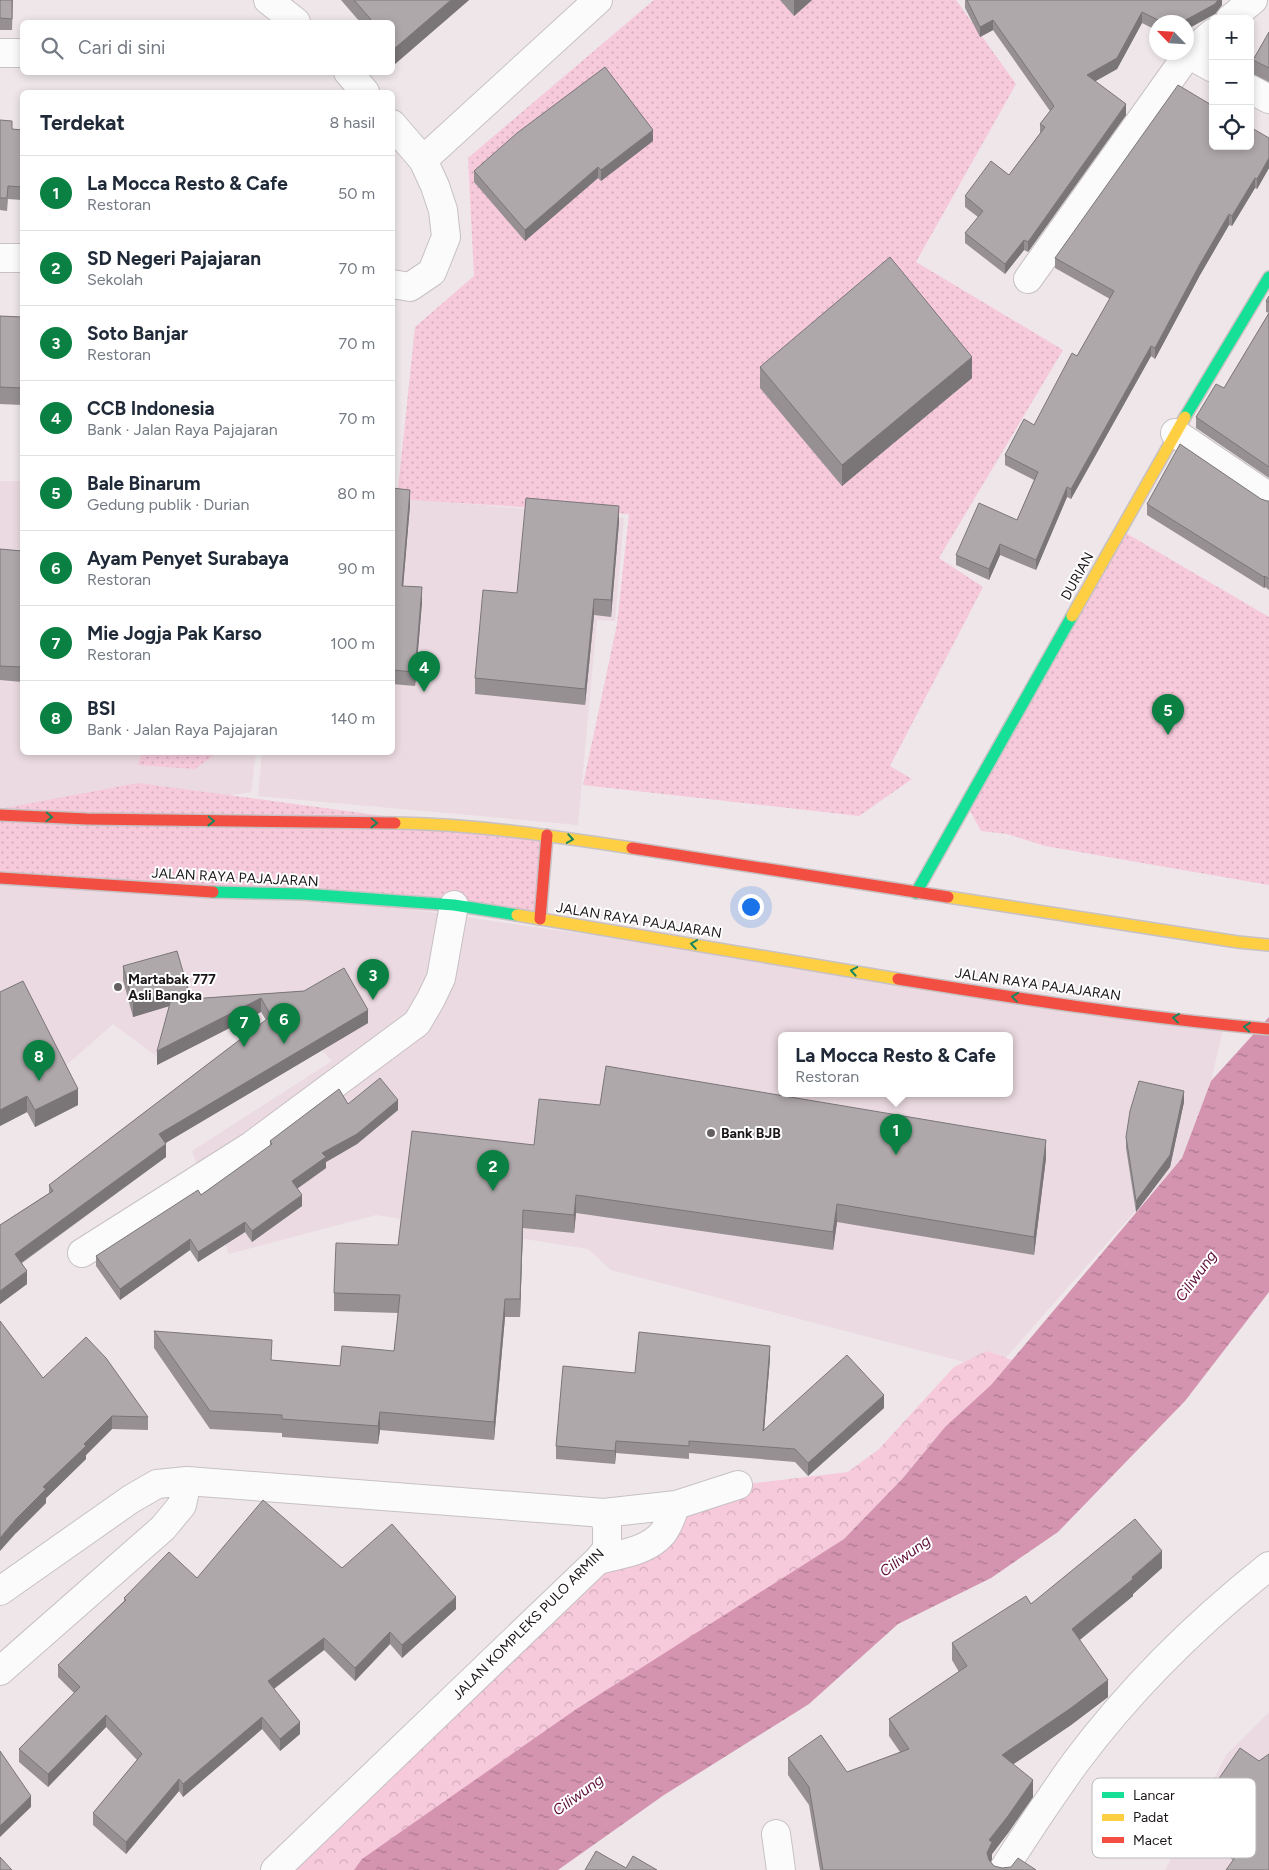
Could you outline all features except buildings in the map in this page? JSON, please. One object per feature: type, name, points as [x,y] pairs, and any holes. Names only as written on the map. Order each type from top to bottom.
[{"type":"main road","name":"DURIAN","points":[[916,893],[1175,433],[1269,277]]},
{"type":"main road","points":[[0,815],[87,819],[443,824],[547,835],[916,893],[1238,942],[1269,945]]},
{"type":"main road","points":[[540,919],[547,835]]},
{"type":"main road","name":"JALAN RAYA PAJAJARAN","points":[[0,878],[207,892],[303,894],[454,905],[990,994],[1224,1025],[1269,1029]]},
{"type":"street","points":[[268,0],[293,20]]},
{"type":"street","points":[[423,160],[598,0]]},
{"type":"street","points":[[1235,15],[1253,0]]},
{"type":"street","points":[[1194,49],[1209,36]]},
{"type":"street","points":[[0,53],[20,53]]},
{"type":"street","points":[[1194,57],[1209,66]]},
{"type":"street","points":[[1028,279],[1184,60]]},
{"type":"street","points":[[351,75],[363,90]]},
{"type":"street","points":[[1254,91],[1269,99]]},
{"type":"street","points":[[395,127],[423,160],[436,186],[443,210],[446,237],[432,272],[410,287],[395,284]]},
{"type":"street","points":[[0,258],[20,258]]},
{"type":"street","points":[[1175,433],[1269,497]]},
{"type":"street","points":[[82,1253],[252,1146],[417,1023],[441,978],[454,905]]},
{"type":"street","points":[[0,1671],[162,1528],[182,1505],[187,1481]]},
{"type":"street","points":[[0,1591],[131,1499],[157,1484],[187,1481],[604,1513],[676,1505],[738,1485]]},
{"type":"street","points":[[598,1560],[632,1552],[651,1544],[664,1532],[676,1505]]},
{"type":"street","name":"JALAN KOMPLEKS PULO ARMIN","points":[[275,1870],[598,1560],[607,1549],[604,1513]]},
{"type":"street","points":[[1003,1870],[1076,1762],[1121,1707],[1173,1651],[1228,1598],[1269,1566]]},
{"type":"street","points":[[776,1834],[781,1870]]},
{"type":"shaded area","points":[[0,481],[20,481],[20,755],[256,755],[251,792],[87,819],[0,815]]},
{"type":"shaded area","points":[[395,497],[624,518],[615,621],[597,620],[578,825],[258,796],[262,755],[395,755]]},
{"type":"shaded area","points":[[0,879],[303,894],[1224,1025],[1211,1081],[1182,1158],[995,1370],[611,1270],[588,1249],[376,1215],[229,1254],[192,1151],[332,1061],[287,1012],[204,1008],[159,1058],[113,1024],[0,1124]]},
{"type":"shaded area","points":[[1269,1712],[1269,1870],[1165,1870],[1171,1858],[1256,1858],[1256,1778],[1214,1778],[1227,1754]]},
{"type":"green space","points":[[654,0],[956,0],[1016,84],[916,262],[1063,350],[939,558],[983,587],[890,766],[912,779],[859,816],[583,785],[617,624],[629,514],[397,499],[415,327],[474,276],[468,158]]},
{"type":"green space","points":[[1124,532],[1269,617],[1269,885],[1045,846],[1007,834],[981,831],[968,807]]},
{"type":"green space","points":[[141,755],[214,755],[195,769],[138,765]]},
{"type":"green space","points":[[138,783],[443,824],[547,835],[540,919],[0,879],[0,809]]},
{"type":"green space","points":[[987,1351],[1012,1360],[991,1385],[945,1427],[903,1478],[844,1539],[362,1859],[354,1870],[273,1870],[499,1654],[668,1523],[738,1485],[848,1472],[879,1449],[954,1367]]},
{"type":"water","name":"Ciliwung","points":[[1269,1017],[1269,1292],[1185,1401],[1058,1532],[991,1578],[898,1624],[809,1704],[664,1795],[558,1870],[354,1870],[362,1859],[575,1710],[844,1539],[903,1478],[945,1427],[991,1385],[1182,1158],[1211,1081]]},
{"type":"traffic: fast","points":[[1185,417],[1269,277]]},
{"type":"traffic: fast","points":[[916,893],[1072,616]]},
{"type":"traffic: fast","points":[[213,892],[303,894],[454,905],[517,915]]},
{"type":"traffic: slow","points":[[1072,616],[1185,417]]},
{"type":"traffic: slow","points":[[395,823],[484,828],[632,848]]},
{"type":"traffic: slow","points":[[948,897],[1238,942],[1269,945]]},
{"type":"traffic: slow","points":[[517,915],[898,979]]},
{"type":"traffic: jam","points":[[0,815],[87,819],[395,823]]},
{"type":"traffic: jam","points":[[540,919],[547,835]]},
{"type":"traffic: jam","points":[[632,848],[948,897]]},
{"type":"traffic: jam","points":[[0,878],[213,892]]},
{"type":"traffic: jam","points":[[898,979],[1083,1007],[1269,1029]]},
{"type":"place","name":"CCB Indonesia","points":[[424,692]]},
{"type":"place","name":"Bale Binarum","points":[[1168,735]]},
{"type":"place","name":"Martabak 777 Asli Bangka","points":[[118,987]]},
{"type":"place","name":"Soto Banjar","points":[[373,1000]]},
{"type":"place","name":"Ayam Penyet Surabaya","points":[[284,1044]]},
{"type":"place","name":"Mie Jogja Pak Karso","points":[[244,1047]]},
{"type":"place","name":"BSI","points":[[39,1081]]},
{"type":"place","name":"Bank BJB","points":[[711,1133]]},
{"type":"place","name":"La Mocca Resto & Cafe","points":[[896,1155]]},
{"type":"place","name":"SD Negeri Pajajaran","points":[[493,1191]]}]
